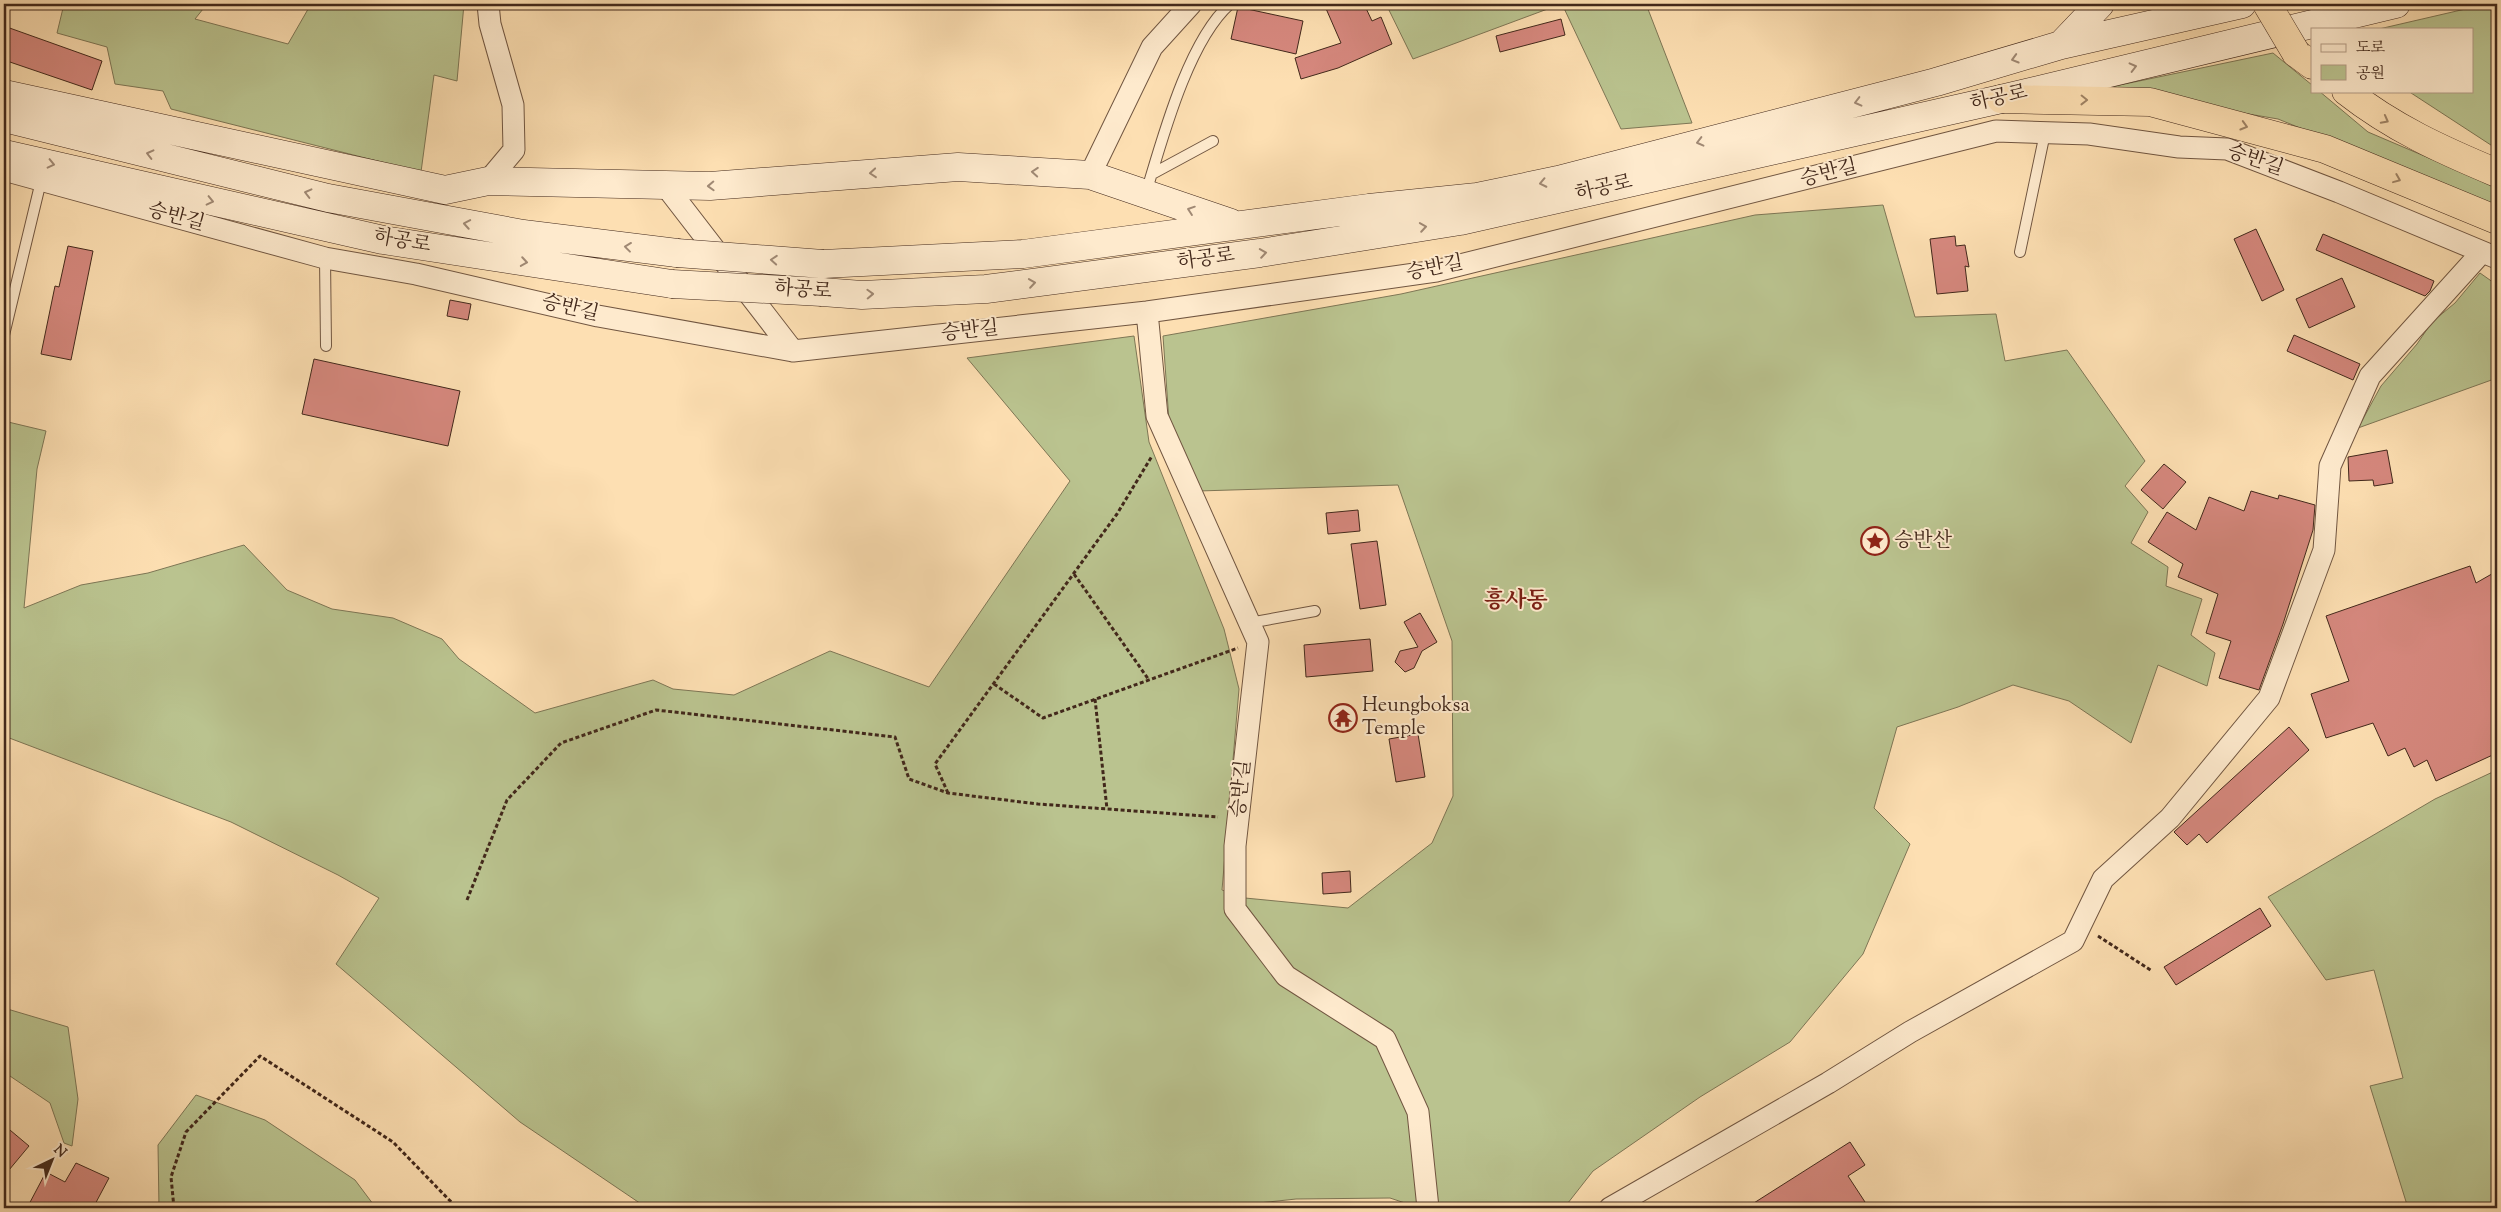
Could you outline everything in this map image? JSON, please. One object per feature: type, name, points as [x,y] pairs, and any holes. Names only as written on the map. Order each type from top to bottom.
[{"type":"highway","points":[[2267,4],[2304,59]]},
{"type":"highway","points":[[2347,92],[2377,115],[2447,152],[2497,173]]},
{"type":"highway","points":[[2001,99],[2150,102],[2325,149],[2497,220]]},
{"type":"street","points":[[488,4],[490,24],[513,105],[514,150],[488,181]]},
{"type":"street","points":[[1090,175],[1152,48],[1191,4]]},
{"type":"street","points":[[2062,45],[2100,4]]},
{"type":"street","name":"하공로","points":[[4,118],[328,198],[523,234],[677,253],[823,264],[1023,254],[1369,208],[1477,197],[1540,184],[1936,82],[2062,45],[2242,4]]},
{"type":"street","name":"하공로","points":[[4,154],[383,240],[672,284],[862,295],[986,289],[1260,253],[1451,222],[2001,99],[2396,4]]},
{"type":"street","points":[[4,94],[445,190],[488,181],[710,186],[958,167],[1090,175],[1149,184],[1238,226]]},
{"type":"street","name":"승반길","points":[[4,170],[325,258],[416,274],[598,316],[793,351],[1147,312],[1436,271],[1996,131],[2089,134],[2178,147],[2227,149],[2339,192],[2490,255]]},
{"type":"street","points":[[665,185],[793,351]]},
{"type":"street","points":[[1610,1208],[1828,1083],[1910,1032],[2073,941],[2103,879],[2170,818],[2269,698],[2324,550],[2330,466],[2370,376],[2490,255]]},
{"type":"street","points":[[1147,312],[1157,416],[1254,632]]},
{"type":"street","name":"승반길","points":[[1254,632],[1236,846],[1235,909],[1286,976],[1385,1039],[1418,1112],[1428,1208]]},
{"type":"lane","points":[[1149,184],[1159,146],[1196,50],[1230,4]]},
{"type":"lane","points":[[2020,252],[2045,133]]},
{"type":"lane","points":[[1149,184],[1213,141]]},
{"type":"lane","points":[[4,335],[41,181]]},
{"type":"lane","points":[[325,258],[326,346]]},
{"type":"lane","points":[[1254,632],[1315,611]]},
{"type":"path","points":[[948,793],[935,764],[1117,514],[1165,435]]},
{"type":"path","points":[[1074,574],[1150,680]]},
{"type":"path","points":[[994,684],[1043,718],[1150,680],[1254,632]]},
{"type":"path","points":[[1095,699],[1107,809]]},
{"type":"path","points":[[467,900],[507,800],[561,743],[656,710],[895,737],[909,778],[948,793],[1107,809],[1238,819]]},
{"type":"path","points":[[2081,925],[2152,971]]},
{"type":"path","points":[[174,1208],[171,1178],[186,1132],[260,1056],[393,1142],[457,1208]]},
{"type":"green space","points":[[64,4],[207,4],[195,19],[288,44],[311,4],[464,4],[457,81],[434,75],[421,172],[171,109],[163,91],[115,84],[107,47],[57,33]]},
{"type":"green space","points":[[1386,4],[1561,4],[1413,59]]},
{"type":"green space","points":[[1562,4],[1646,4],[1692,123],[1621,129]]},
{"type":"green space","points":[[2487,4],[2497,4],[2497,149],[2410,92],[2474,92],[2474,28],[2383,28]]},
{"type":"green space","points":[[2273,53],[2311,84],[2311,92],[2320,92],[2368,132],[2497,187],[2497,208],[2278,119],[2101,89]]},
{"type":"green space","points":[[1883,205],[1915,317],[1996,314],[2005,361],[2067,350],[2145,461],[2125,486],[2148,512],[2131,543],[2168,567],[2166,586],[2202,599],[2191,635],[2215,653],[2207,686],[2158,665],[2131,743],[2069,701],[2013,685],[1958,707],[1897,727],[1874,808],[1910,844],[1863,954],[1790,1042],[1700,1097],[1593,1171],[1564,1208],[1420,1208],[1390,1198],[1296,1199],[1213,1208],[647,1208],[520,1122],[336,964],[379,898],[338,875],[231,822],[4,736],[4,421],[46,431],[37,469],[24,608],[81,585],[148,573],[244,545],[287,590],[332,609],[393,618],[442,639],[459,659],[535,713],[653,680],[673,689],[734,695],[830,651],[929,687],[1070,481],[967,358],[1134,336],[1149,442],[1224,629],[1239,689],[1222,890],[1245,898],[1348,908],[1432,843],[1453,796],[1452,641],[1398,485],[1198,491],[1169,421],[1163,336],[1401,294],[1755,215]]},
{"type":"green space","points":[[2480,273],[2497,285],[2497,378],[2358,428],[2381,386],[2417,344],[2432,322],[2455,303]]},
{"type":"green space","points":[[2497,770],[2497,1208],[2408,1208],[2370,1086],[2403,1078],[2374,970],[2326,980],[2268,897],[2435,799]]},
{"type":"green space","points":[[4,1008],[68,1027],[78,1099],[72,1146],[64,1143],[50,1103],[4,1072]]},
{"type":"green space","points":[[196,1095],[265,1120],[355,1180],[376,1208],[159,1208],[158,1145]]},
{"type":"building","points":[[1324,4],[1364,4],[1372,21],[1381,17],[1392,44],[1338,68],[1301,79],[1295,58],[1341,43]]},
{"type":"building","points":[[1238,7],[1303,21],[1296,54],[1231,39]]},
{"type":"building","points":[[1561,19],[1565,35],[1500,52],[1496,36]]},
{"type":"building","points":[[4,26],[102,61],[92,90],[4,60]]},
{"type":"building","points":[[2256,229],[2284,290],[2262,301],[2234,239]]},
{"type":"building","points":[[2323,234],[2434,281],[2430,291],[2425,296],[2316,250]]},
{"type":"building","points":[[1955,236],[1956,246],[1965,245],[1969,267],[1965,266],[1968,291],[1937,294],[1930,239]]},
{"type":"building","points":[[68,246],[93,251],[71,360],[41,354],[55,286],[59,287]]},
{"type":"building","points":[[2342,278],[2355,307],[2309,328],[2296,299]]},
{"type":"building","points":[[450,300],[471,304],[468,320],[447,316]]},
{"type":"building","points":[[2294,335],[2360,364],[2353,380],[2287,351]]},
{"type":"building","points":[[314,359],[460,391],[448,446],[302,414]]},
{"type":"building","points":[[2387,450],[2393,483],[2374,486],[2373,480],[2349,481],[2348,457]]},
{"type":"building","points":[[2164,464],[2186,482],[2163,509],[2141,490]]},
{"type":"building","points":[[2251,491],[2278,499],[2279,495],[2315,505],[2313,530],[2283,624],[2259,690],[2219,678],[2231,641],[2206,633],[2218,594],[2178,577],[2183,564],[2148,542],[2167,512],[2196,530],[2209,497],[2244,511]]},
{"type":"building","points":[[1358,510],[1360,531],[1328,534],[1326,513]]},
{"type":"building","points":[[1377,541],[1386,605],[1360,609],[1351,544]]},
{"type":"building","points":[[2470,566],[2476,583],[2497,571],[2497,753],[2436,781],[2427,760],[2414,767],[2405,748],[2388,756],[2373,723],[2326,738],[2311,694],[2349,681],[2326,616]]},
{"type":"building","points":[[1420,613],[1437,642],[1422,651],[1414,668],[1405,672],[1395,662],[1400,651],[1418,647],[1404,622]]},
{"type":"building","points":[[1370,639],[1373,671],[1306,677],[1304,645]]},
{"type":"building","points":[[2289,727],[2309,750],[2207,843],[2199,834],[2187,845],[2174,832]]},
{"type":"building","points":[[1418,734],[1425,777],[1396,782],[1389,739]]},
{"type":"building","points":[[1350,871],[1351,892],[1323,894],[1322,873]]},
{"type":"building","points":[[2260,908],[2271,926],[2176,985],[2164,967]]},
{"type":"building","points":[[4,1125],[29,1146],[4,1176]]},
{"type":"building","points":[[1850,1142],[1865,1165],[1848,1176],[1865,1202],[1855,1208],[1746,1208]]},
{"type":"building","points":[[76,1163],[109,1178],[93,1208],[27,1208],[46,1172],[65,1182]]},
{"type":"place","name":"승반산","points":[[1875,541]]},
{"type":"place","name":"Heungboksa Temple","points":[[1343,718]]},
{"type":"district","name":"흥사동","points":[[1516,602]]}]
